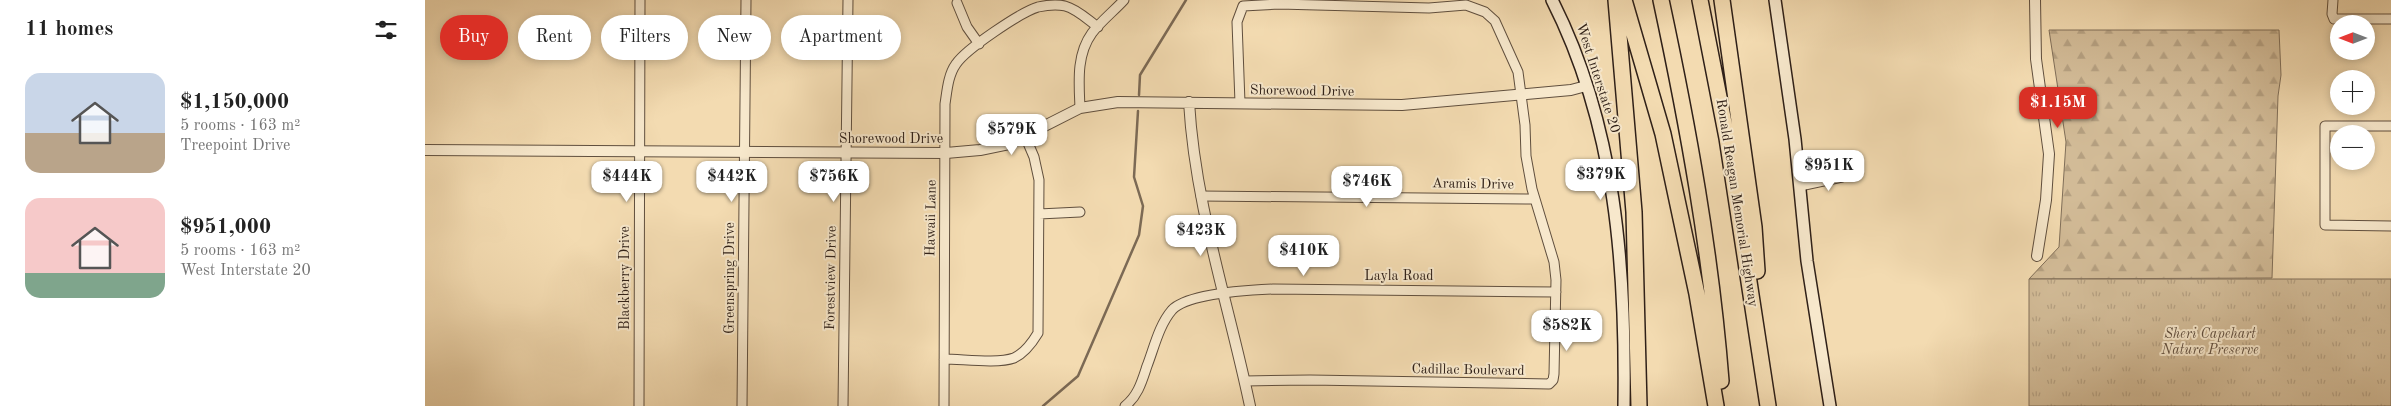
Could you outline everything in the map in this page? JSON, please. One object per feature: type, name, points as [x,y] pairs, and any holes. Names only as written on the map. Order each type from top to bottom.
[{"type":"highway","points":[[1616,0],[1634,212],[1639,406]]},
{"type":"highway","points":[[1624,0],[1663,134],[1697,294],[1716,406]]},
{"type":"highway","points":[[1661,0],[1679,89],[1701,218],[1716,324],[1723,406]]},
{"type":"highway","name":"Ronald Reagan Memorial Highway","points":[[1700,0],[1727,138],[1765,375],[1768,406]]},
{"type":"highway","points":[[1722,0],[1754,227],[1765,375]]},
{"type":"main road","name":"West Interstate 20","points":[[1553,0],[1587,86],[1603,141],[1613,188],[1621,260],[1625,340],[1624,406]]},
{"type":"main road","points":[[1775,0],[1800,186],[1807,261],[1830,406]]},
{"type":"street","name":"Blackberry Drive","points":[[639,406],[640,0]]},
{"type":"street","name":"Greenspring Drive","points":[[742,406],[745,303],[744,151],[746,0]]},
{"type":"street","name":"Forestview Drive","points":[[843,406],[848,0]]},
{"type":"street","points":[[1080,108],[1079,72],[1083,53],[1091,34],[1124,0]]},
{"type":"street","points":[[2035,0],[2036,59],[2049,154],[2046,200],[2037,256]]},
{"type":"street","points":[[2333,0],[2332,14],[2334,19],[2391,19]]},
{"type":"street","points":[[957,3],[967,27],[979,44]]},
{"type":"street","name":"Cadillac Boulevard","points":[[1240,104],[1237,22],[1243,6],[1279,4],[1429,8],[1466,5],[1485,12],[1490,16],[1502,34],[1515,64],[1522,95],[1526,156],[1535,200],[1554,262],[1556,292],[1554,374],[1553,380],[1549,384],[1310,380],[1245,381]]},
{"type":"street","name":"Hawaii Lane","points":[[944,406],[945,104],[949,80],[955,64],[979,44],[1030,11],[1055,5],[1070,8],[1098,27]]},
{"type":"street","name":"Shorewood Drive","points":[[425,150],[946,153],[980,150],[1009,144],[1080,108],[1118,102],[1402,105],[1522,95],[1587,86]]},
{"type":"street","points":[[1189,102],[1192,148],[1201,196],[1250,406]]},
{"type":"street","points":[[2391,126],[2325,126],[2325,225],[2391,226]]},
{"type":"street","points":[[944,359],[1015,357],[1029,347],[1038,333],[1040,322],[1037,261],[1039,180],[1034,157],[1025,136]]},
{"type":"street","points":[[1800,186],[1842,177]]},
{"type":"street","name":"Aramis Drive","points":[[1201,196],[1535,200]]},
{"type":"street","points":[[1039,214],[1080,212]]},
{"type":"street","name":"Layla Road","points":[[1125,406],[1138,390],[1165,322],[1174,308],[1189,301],[1223,293],[1273,289],[1556,292]]},
{"type":"green space","points":[[2049,30],[2279,30],[2281,75],[2278,96],[2272,278],[2029,279],[2059,247],[2066,142]]},
{"type":"green space","name":"Sheri Capehart Nature Preserve","points":[[2029,279],[2391,279],[2391,406],[2029,406]]},
{"type":"waterway","points":[[1139,95],[1140,75],[1186,0]]},
{"type":"waterway","points":[[1043,406],[1078,376],[1139,235],[1143,206],[1134,177],[1138,111]]}]
